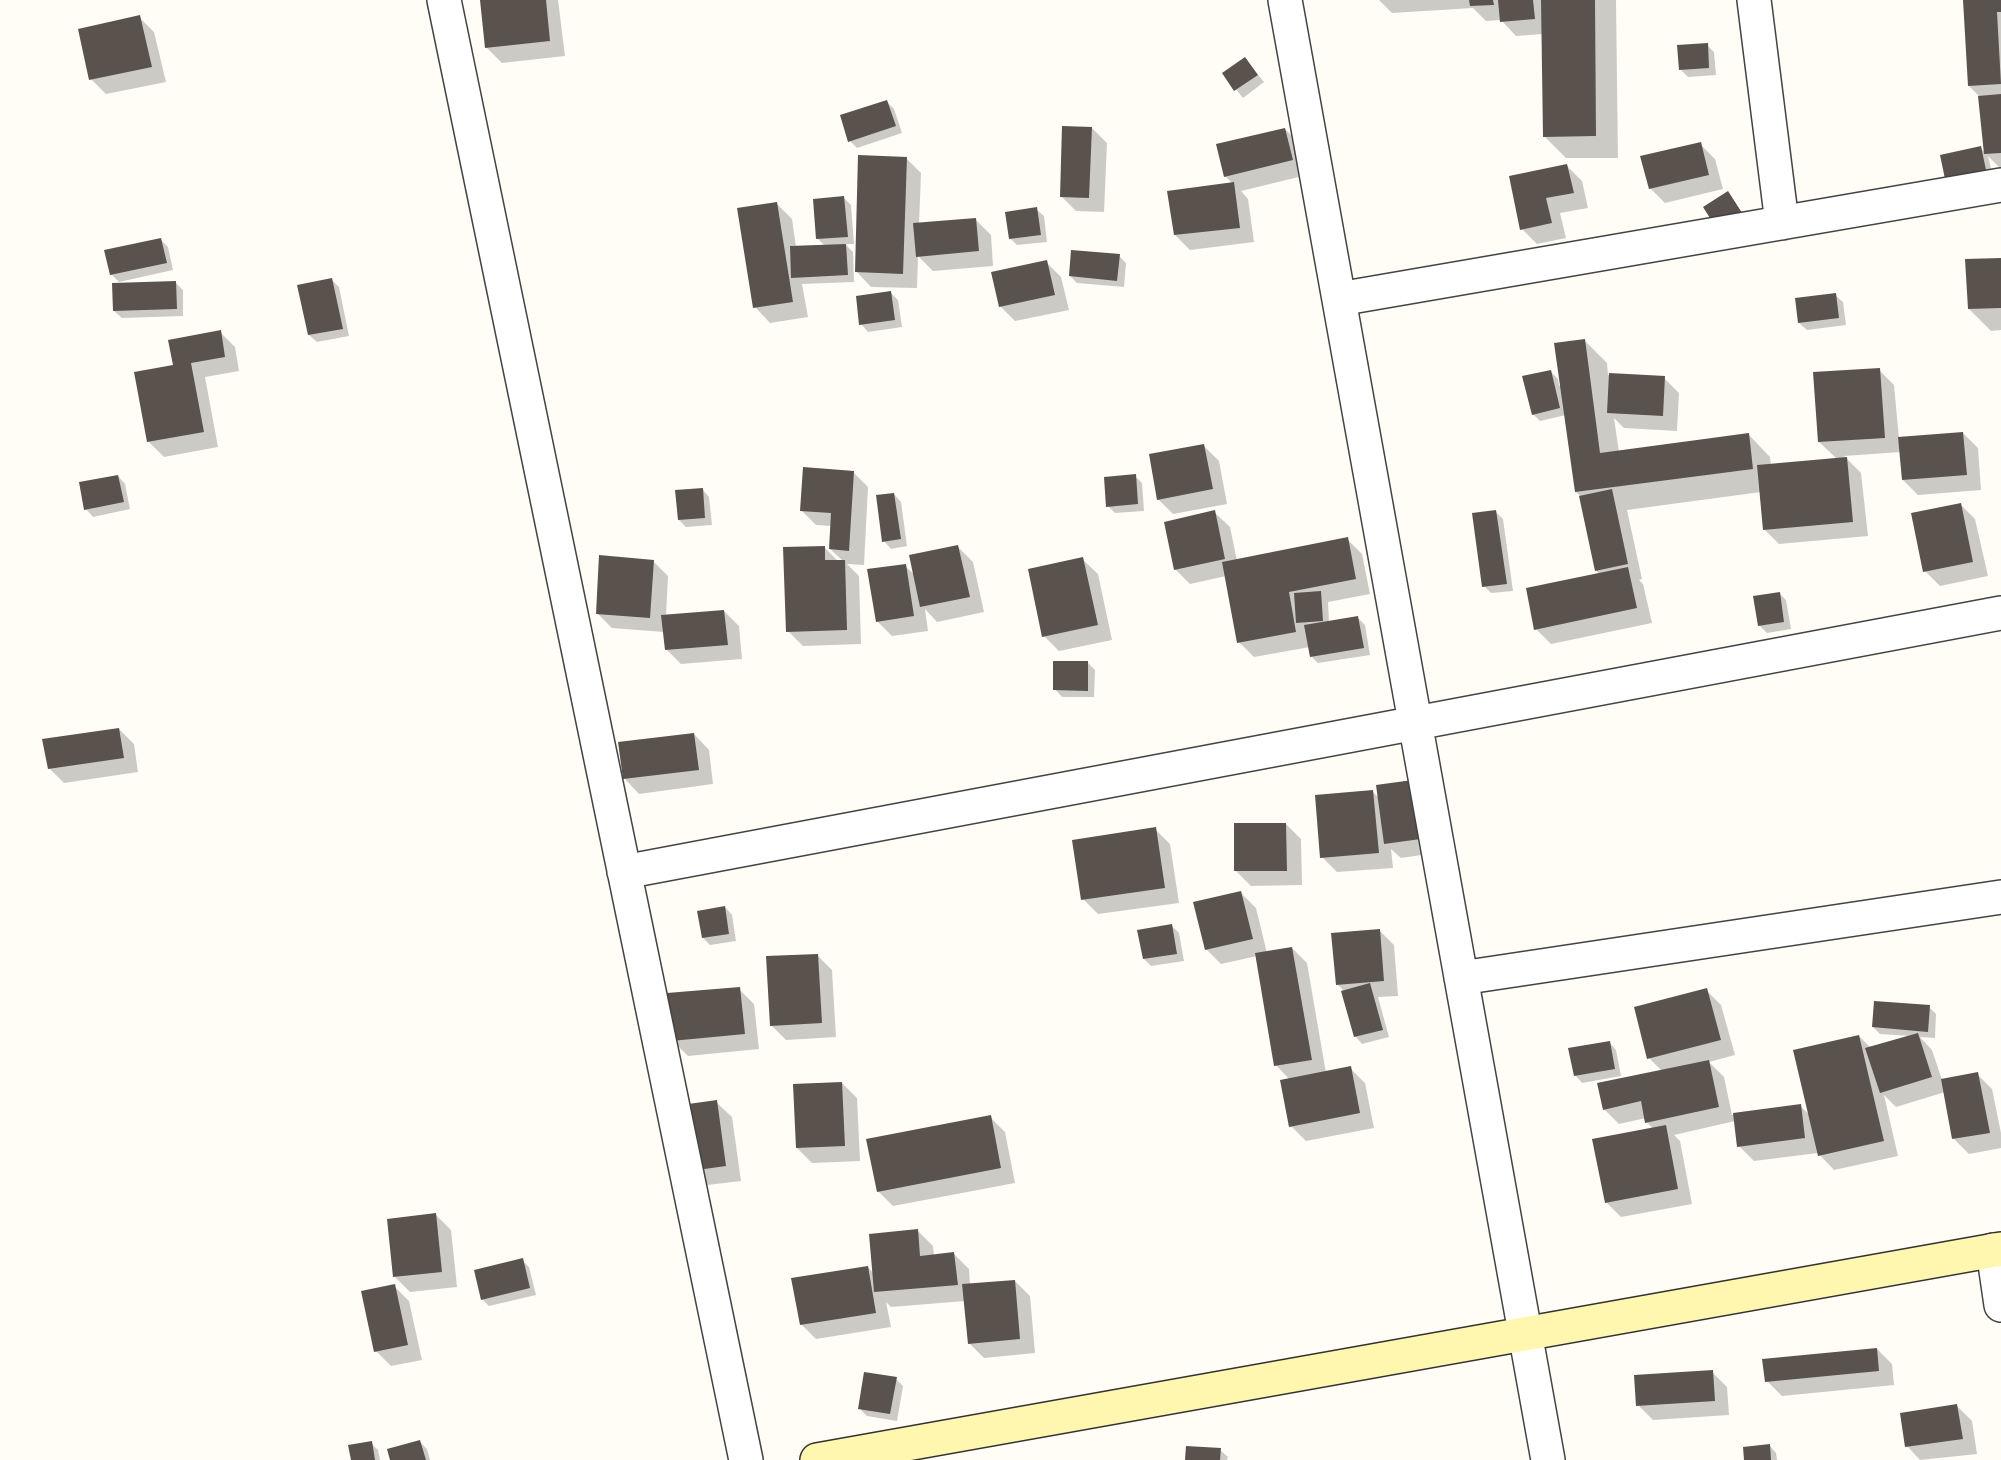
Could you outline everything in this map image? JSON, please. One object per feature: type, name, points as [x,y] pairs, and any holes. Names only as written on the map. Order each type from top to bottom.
[{"type":"street","points":[[444,0],[746,1460]]},
{"type":"street","points":[[1285,0],[1548,1460]]},
{"type":"street","points":[[1754,0],[1782,223]]},
{"type":"street","points":[[1339,299],[2001,185]]},
{"type":"street","points":[[624,872],[2001,613]]},
{"type":"street","points":[[1461,978],[2001,897]]},
{"type":"street","points":[[817,1460],[1997,1250],[2001,1305]]},
{"type":"building","points":[[480,0],[546,0],[550,41],[485,48]]},
{"type":"building","points":[[1469,0],[1493,0],[1494,5],[1470,6]]},
{"type":"building","points":[[1498,0],[1533,0],[1535,19],[1500,22]]},
{"type":"building","points":[[1541,0],[1595,0],[1596,136],[1543,137]]},
{"type":"building","points":[[1963,0],[2001,0],[2001,12],[1997,12],[2001,84],[1968,86]]},
{"type":"building","points":[[140,15],[152,67],[89,80],[78,29]]},
{"type":"building","points":[[1708,43],[1709,68],[1679,70],[1677,45]]},
{"type":"building","points":[[1245,57],[1258,75],[1234,91],[1222,73]]},
{"type":"building","points":[[2001,94],[2001,153],[1984,154],[1978,96]]},
{"type":"building","points":[[887,100],[896,126],[848,142],[840,115]]},
{"type":"building","points":[[1062,126],[1092,127],[1089,198],[1060,197]]},
{"type":"building","points":[[1285,128],[1293,160],[1224,177],[1216,144]]},
{"type":"building","points":[[1701,142],[1709,175],[1649,189],[1640,156]]},
{"type":"building","points":[[1981,146],[1986,170],[1945,179],[1940,155]]},
{"type":"building","points":[[858,155],[907,157],[903,274],[855,272]]},
{"type":"building","points":[[1567,164],[1574,193],[1546,198],[1552,223],[1520,230],[1509,176]]},
{"type":"building","points":[[1234,182],[1240,228],[1174,235],[1167,191]]},
{"type":"building","points":[[1728,191],[1746,219],[1720,234],[1703,207]]},
{"type":"building","points":[[844,196],[848,237],[816,239],[813,199]]},
{"type":"building","points":[[777,202],[793,302],[753,308],[737,208]]},
{"type":"building","points":[[1037,207],[1041,235],[1009,239],[1005,212]]},
{"type":"building","points":[[976,218],[979,251],[916,257],[913,223]]},
{"type":"building","points":[[161,238],[167,263],[110,275],[104,250]]},
{"type":"building","points":[[846,244],[848,275],[791,278],[790,246]]},
{"type":"building","points":[[1071,250],[1120,254],[1117,281],[1069,276]]},
{"type":"building","points":[[2001,258],[2001,308],[1968,309],[1965,259]]},
{"type":"building","points":[[1047,260],[1055,295],[999,307],[991,272]]},
{"type":"building","points":[[332,278],[343,329],[308,335],[297,285]]},
{"type":"building","points":[[176,281],[177,309],[113,311],[112,283]]},
{"type":"building","points":[[891,291],[895,320],[859,325],[856,296]]},
{"type":"building","points":[[1836,293],[1839,318],[1798,323],[1795,298]]},
{"type":"building","points":[[221,330],[225,357],[191,363],[204,432],[147,442],[134,372],[173,365],[168,340]]},
{"type":"building","points":[[1585,339],[1600,453],[1749,433],[1753,469],[1575,492],[1554,343]]},
{"type":"building","points":[[1880,368],[1885,438],[1818,442],[1813,372]]},
{"type":"building","points":[[1551,370],[1560,408],[1532,415],[1522,376]]},
{"type":"building","points":[[1609,373],[1665,376],[1663,416],[1607,413]]},
{"type":"building","points":[[1963,432],[1967,475],[1902,480],[1898,437]]},
{"type":"building","points":[[1204,444],[1213,489],[1157,500],[1149,454]]},
{"type":"building","points":[[1847,457],[1853,522],[1763,530],[1757,465]]},
{"type":"building","points":[[803,467],[854,471],[849,551],[829,549],[831,513],[800,511]]},
{"type":"building","points":[[1136,474],[1138,504],[1106,507],[1104,477]]},
{"type":"building","points":[[118,475],[124,502],[84,510],[79,482]]},
{"type":"building","points":[[703,488],[705,518],[678,520],[675,490]]},
{"type":"building","points":[[1612,489],[1628,564],[1595,571],[1579,496]]},
{"type":"building","points":[[894,493],[901,539],[882,542],[876,495]]},
{"type":"building","points":[[1961,503],[1973,562],[1923,572],[1911,513]]},
{"type":"building","points":[[1215,510],[1225,559],[1174,570],[1164,522]]},
{"type":"building","points":[[1496,510],[1507,584],[1482,587],[1472,513]]},
{"type":"building","points":[[1348,537],[1356,579],[1289,592],[1296,632],[1237,643],[1222,562]]},
{"type":"building","points":[[958,545],[970,597],[920,607],[909,555]]},
{"type":"building","points":[[825,546],[825,560],[845,560],[847,630],[786,632],[783,547]]},
{"type":"building","points":[[599,555],[654,560],[650,618],[596,614]]},
{"type":"building","points":[[1083,557],[1098,625],[1042,637],[1028,569]]},
{"type":"building","points":[[906,564],[914,616],[876,622],[867,569]]},
{"type":"building","points":[[1628,567],[1637,608],[1534,630],[1526,588]]},
{"type":"building","points":[[1321,591],[1323,621],[1296,623],[1294,593]]},
{"type":"building","points":[[1780,592],[1784,622],[1758,626],[1753,596]]},
{"type":"building","points":[[724,610],[728,645],[665,650],[661,615]]},
{"type":"building","points":[[1358,616],[1364,648],[1310,657],[1304,625]]},
{"type":"building","points":[[1053,661],[1088,661],[1088,691],[1053,690]]},
{"type":"building","points":[[119,728],[124,758],[48,769],[42,739]]},
{"type":"building","points":[[694,733],[699,770],[623,779],[618,742]]},
{"type":"building","points":[[1420,779],[1428,838],[1384,844],[1376,785]]},
{"type":"building","points":[[1373,790],[1379,853],[1320,858],[1315,795]]},
{"type":"building","points":[[1234,823],[1286,823],[1287,871],[1234,871]]},
{"type":"building","points":[[1156,827],[1165,888],[1081,900],[1072,840]]},
{"type":"building","points":[[1241,891],[1253,939],[1205,950],[1193,902]]},
{"type":"building","points":[[725,906],[729,934],[702,938],[697,911]]},
{"type":"building","points":[[1172,924],[1177,954],[1143,959],[1137,930]]},
{"type":"building","points":[[1380,929],[1384,981],[1336,985],[1331,933]]},
{"type":"building","points":[[1292,947],[1312,1060],[1274,1066],[1255,953]]},
{"type":"building","points":[[818,954],[822,1023],[770,1026],[766,956]]},
{"type":"building","points":[[1370,983],[1383,1030],[1354,1037],[1341,991]]},
{"type":"building","points":[[740,987],[745,1034],[671,1041],[667,993]]},
{"type":"building","points":[[1707,988],[1721,1040],[1647,1059],[1634,1007]]},
{"type":"building","points":[[1874,1001],[1930,1005],[1928,1032],[1872,1027]]},
{"type":"building","points":[[1918,1033],[1932,1077],[1880,1093],[1865,1048]]},
{"type":"building","points":[[1859,1035],[1884,1141],[1818,1156],[1793,1050]]},
{"type":"building","points":[[1610,1041],[1615,1069],[1574,1076],[1568,1048]]},
{"type":"building","points":[[1709,1060],[1719,1107],[1645,1123],[1641,1101],[1603,1110],[1597,1083]]},
{"type":"building","points":[[1351,1066],[1360,1113],[1289,1127],[1280,1080]]},
{"type":"building","points":[[1978,1072],[1990,1133],[1952,1139],[1941,1079]]},
{"type":"building","points":[[842,1082],[845,1146],[796,1148],[793,1084]]},
{"type":"building","points":[[717,1100],[726,1166],[690,1171],[681,1105]]},
{"type":"building","points":[[1801,1104],[1805,1138],[1737,1147],[1733,1113]]},
{"type":"building","points":[[991,1115],[1001,1168],[877,1192],[866,1139]]},
{"type":"building","points":[[1666,1125],[1678,1189],[1605,1203],[1592,1139]]},
{"type":"building","points":[[436,1213],[442,1272],[393,1277],[387,1219]]},
{"type":"building","points":[[918,1229],[920,1256],[954,1252],[958,1285],[874,1292],[869,1234]]},
{"type":"building","points":[[523,1258],[530,1288],[481,1300],[474,1270]]},
{"type":"building","points":[[868,1266],[876,1313],[800,1325],[791,1278]]},
{"type":"building","points":[[1015,1280],[1020,1339],[968,1344],[962,1284]]},
{"type":"building","points":[[395,1284],[408,1345],[374,1352],[361,1291]]},
{"type":"building","points":[[1877,1348],[1879,1371],[1765,1382],[1762,1359]]},
{"type":"building","points":[[1713,1370],[1715,1401],[1636,1406],[1634,1375]]},
{"type":"building","points":[[864,1372],[897,1377],[890,1414],[858,1409]]},
{"type":"building","points":[[1957,1404],[1963,1439],[1905,1447],[1900,1413]]},
{"type":"building","points":[[420,1440],[426,1460],[390,1460],[387,1449]]},
{"type":"building","points":[[372,1441],[375,1460],[351,1460],[348,1445]]},
{"type":"building","points":[[1770,1444],[1771,1460],[1744,1460],[1743,1447]]},
{"type":"building","points":[[1186,1446],[1221,1448],[1220,1460],[1185,1460]]}]
